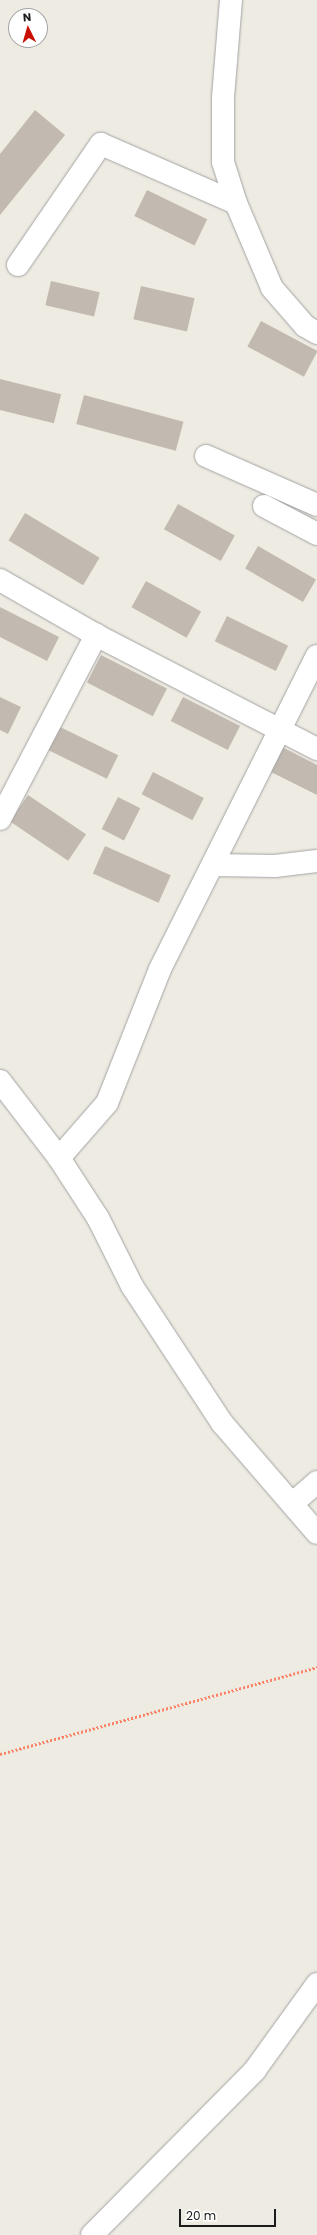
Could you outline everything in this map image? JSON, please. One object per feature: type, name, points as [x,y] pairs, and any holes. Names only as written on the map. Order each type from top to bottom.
[{"type":"street","points":[[231,0],[223,98],[223,162],[236,203],[272,288],[305,326],[317,333]]},
{"type":"street","points":[[18,264],[101,144],[236,203]]},
{"type":"street","points":[[206,456],[317,505]]},
{"type":"street","points":[[264,506],[317,534]]},
{"type":"street","points":[[0,580],[96,635],[280,728],[317,749]]},
{"type":"street","points":[[0,819],[96,635]]},
{"type":"street","points":[[59,1158],[107,1103],[160,969],[317,656]]},
{"type":"street","points":[[213,865],[275,866],[317,861]]},
{"type":"street","points":[[0,1081],[59,1158],[98,1218],[132,1286],[167,1344],[222,1423],[293,1503],[317,1533]]},
{"type":"street","points":[[293,1503],[317,1482]]},
{"type":"street","points":[[92,2235],[255,2070],[317,1984]]},
{"type":"path","points":[[0,1754],[317,1667]]},
{"type":"building","points":[[35,110],[65,135],[0,215],[0,154]]},
{"type":"building","points":[[147,190],[207,219],[195,245],[134,216]]},
{"type":"building","points":[[51,281],[100,292],[94,317],[45,305]]},
{"type":"building","points":[[141,286],[195,298],[187,332],[133,319]]},
{"type":"building","points":[[261,321],[317,351],[304,377],[247,347]]},
{"type":"building","points":[[0,379],[61,394],[54,423],[0,410]]},
{"type":"building","points":[[84,395],[183,422],[176,451],[76,424]]},
{"type":"building","points":[[178,504],[235,536],[221,561],[164,529]]},
{"type":"building","points":[[25,513],[100,558],[83,585],[9,540]]},
{"type":"building","points":[[258,546],[316,580],[303,602],[245,569]]},
{"type":"building","points":[[146,581],[201,612],[187,638],[131,607]]},
{"type":"building","points":[[0,607],[59,637],[47,661],[0,637]]},
{"type":"building","points":[[227,616],[288,646],[276,671],[215,641]]},
{"type":"building","points":[[101,655],[167,689],[153,716],[87,683]]},
{"type":"building","points":[[0,697],[21,707],[8,734],[0,730]]},
{"type":"building","points":[[183,697],[240,726],[228,750],[171,721]]},
{"type":"building","points":[[58,726],[118,755],[107,779],[47,749]]},
{"type":"building","points":[[282,747],[317,765],[317,795],[269,771]]},
{"type":"building","points":[[153,772],[204,798],[192,820],[142,794]]},
{"type":"building","points":[[28,795],[86,834],[68,861],[10,822]]},
{"type":"building","points":[[118,797],[140,808],[124,840],[102,829]]},
{"type":"building","points":[[105,846],[171,875],[159,903],[93,873]]}]
